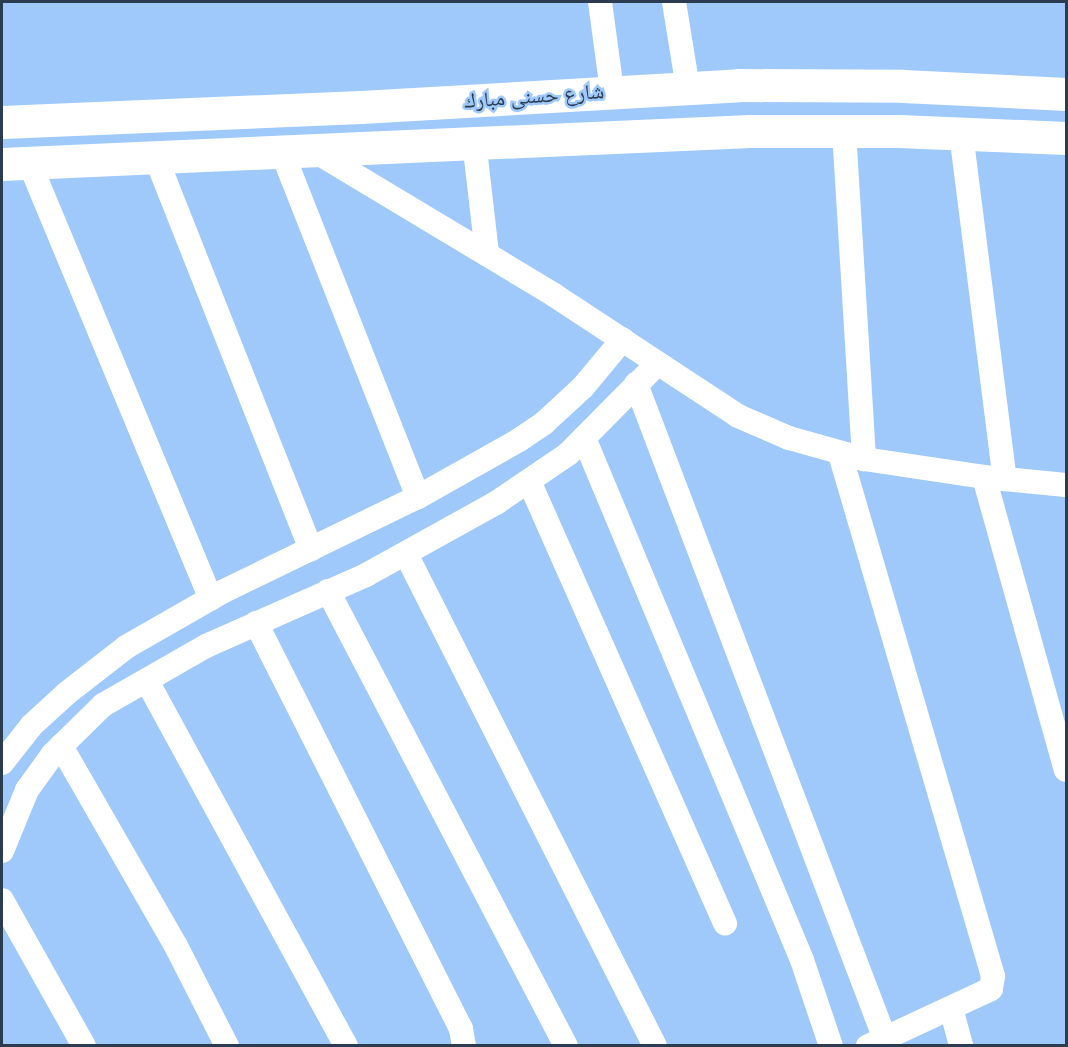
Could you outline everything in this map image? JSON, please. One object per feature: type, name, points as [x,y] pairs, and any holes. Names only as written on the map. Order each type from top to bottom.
[{"type":"main road","name":"شارع حسنى مبارك","points":[[2,122],[361,107],[687,88],[903,86],[1066,94]]},
{"type":"main road","name":"شارع حسنى مبارك","points":[[15,163],[474,141],[844,131],[1066,138]]},
{"type":"street","points":[[600,2],[612,91]]},
{"type":"street","points":[[674,2],[687,88]]},
{"type":"street","points":[[844,131],[864,459]]},
{"type":"street","points":[[961,133],[994,478],[1066,770]]},
{"type":"street","points":[[474,141],[487,254]]},
{"type":"street","points":[[297,150],[487,254],[623,339],[657,364],[738,416],[789,438],[840,454],[994,478],[1066,485]]},
{"type":"street","points":[[297,150],[418,497]]},
{"type":"street","points":[[156,158],[311,549]]},
{"type":"street","points":[[15,163],[211,599]]},
{"type":"street","points":[[2,763],[32,725],[67,693],[126,647],[211,599],[418,497],[544,423],[583,387],[623,339]]},
{"type":"street","points":[[2,851],[27,790],[61,747],[104,705],[256,623],[406,554],[529,481],[584,438],[657,364]]},
{"type":"street","points":[[636,384],[876,1042],[991,989],[993,976],[840,454]]},
{"type":"street","points":[[584,438],[802,960],[831,1046]]},
{"type":"street","points":[[529,481],[725,924]]},
{"type":"street","points":[[406,554],[655,1046]]},
{"type":"street","points":[[328,591],[566,1046]]},
{"type":"street","points":[[256,623],[461,1029],[464,1046]]},
{"type":"street","points":[[147,681],[346,1046]]},
{"type":"street","points":[[61,747],[176,946],[227,1046]]},
{"type":"street","points":[[2,900],[84,1046]]},
{"type":"street","points":[[951,1008],[961,1046]]}]
